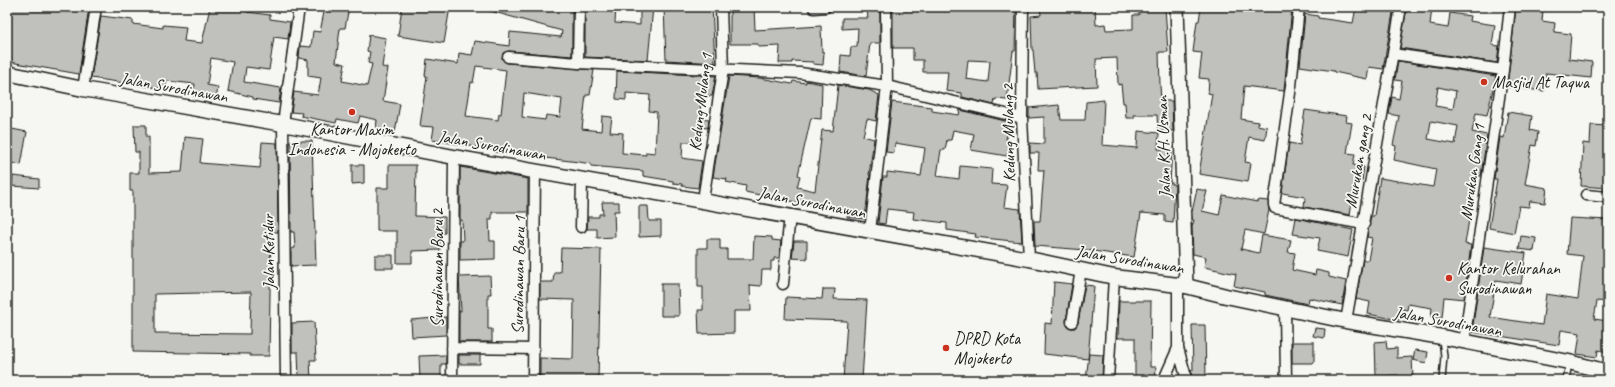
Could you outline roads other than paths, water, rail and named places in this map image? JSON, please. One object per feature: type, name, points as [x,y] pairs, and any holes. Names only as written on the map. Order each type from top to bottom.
[{"type":"main road","name":"Jalan Surodinawan","points":[[7,73],[83,89],[1029,259],[1114,277],[1182,286],[1346,321],[1442,337],[1569,362],[1608,372]]},
{"type":"street","points":[[83,89],[96,7]]},
{"type":"street","name":"Jalan Ketidur","points":[[286,380],[283,124],[299,7]]},
{"type":"street","points":[[578,63],[579,7]]},
{"type":"street","name":"Kedung Mulang 1","points":[[703,200],[723,70],[721,7]]},
{"type":"street","points":[[814,8],[826,7]]},
{"type":"street","points":[[870,231],[887,86],[886,7]]},
{"type":"street","name":"Kedung Mulang 2","points":[[1023,7],[1022,118],[1029,259]]},
{"type":"street","name":"Jalan K.H. Usman","points":[[1177,7],[1182,286]]},
{"type":"street","points":[[1299,7],[1291,86],[1274,205],[1275,208],[1364,224]]},
{"type":"street","name":"Murukan gang 2","points":[[1346,321],[1401,7]]},
{"type":"street","name":"Murukan Gang 1","points":[[1464,342],[1503,70],[1510,7]]},
{"type":"street","points":[[1393,54],[1503,70]]},
{"type":"street","points":[[508,57],[578,63],[800,73],[887,86],[1022,118]]},
{"type":"street","name":"Surodinawan Baru 2","points":[[452,380],[454,156]]},
{"type":"street","name":"Surodinawan Baru 1","points":[[533,380],[535,170]]},
{"type":"street","points":[[580,226],[582,179]]},
{"type":"street","points":[[1586,195],[1608,197]]},
{"type":"street","points":[[783,284],[790,215]]},
{"type":"street","points":[[1072,322],[1081,270]]},
{"type":"street","points":[[1108,380],[1114,277]]},
{"type":"street","points":[[1182,286],[1178,348],[1185,380]]},
{"type":"street","points":[[1285,308],[1286,380]]},
{"type":"street","points":[[452,348],[534,349]]},
{"type":"street","points":[[1166,380],[1166,375],[1178,348]]},
{"type":"street","points":[[1607,380],[1608,372]]},
{"type":"lane","points":[[1442,337],[1444,356],[1442,380],[1446,380]]},
{"type":"lane","points":[[1566,380],[1569,362]]},
{"type":"place","name":"Masjid At Taqwa","points":[[1484,82]]},
{"type":"place","name":"Kantor Maxim Indonesia - Mojokerto","points":[[352,112]]},
{"type":"place","name":"Kantor Kelurahan Surodinawan","points":[[1449,278]]},
{"type":"place","name":"DPRD Kota Mojokerto","points":[[946,348]]}]
